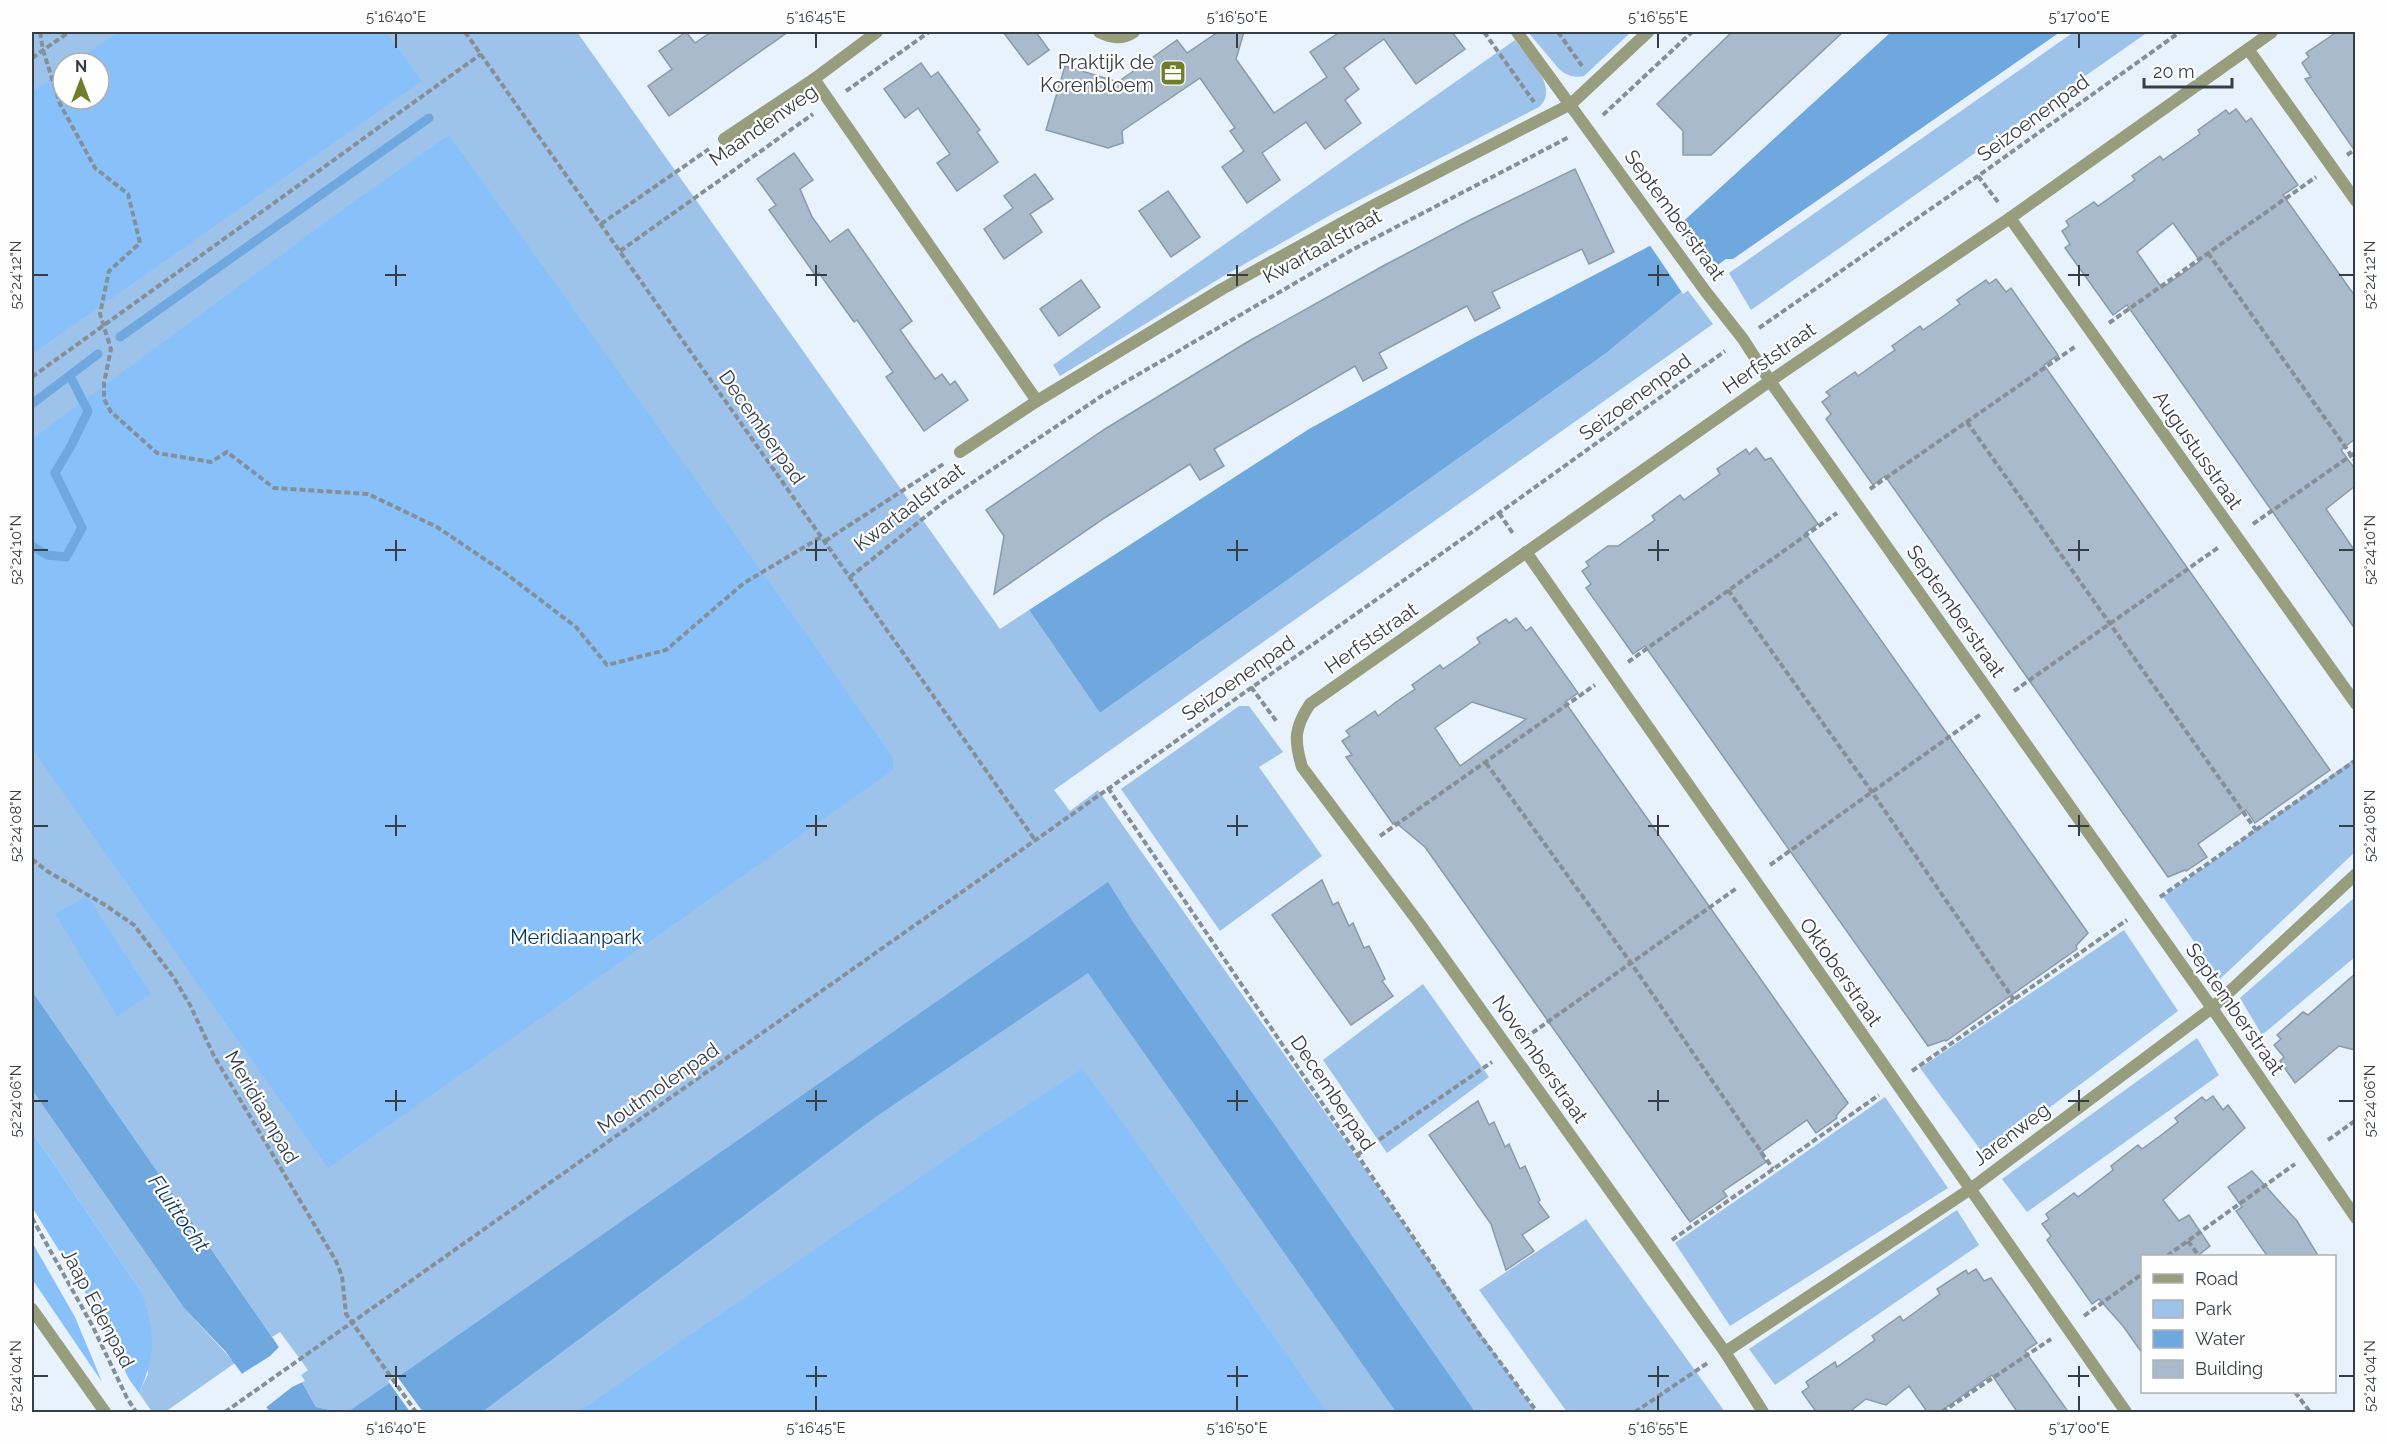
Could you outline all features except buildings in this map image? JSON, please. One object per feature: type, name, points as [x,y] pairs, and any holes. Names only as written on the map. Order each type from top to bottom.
[{"type":"street","name":"Maandenweg","points":[[724,139],[814,79],[877,32]]},
{"type":"street","points":[[1099,32],[1111,37],[1126,38],[1134,32]]},
{"type":"street","name":"Septemberstraat","points":[[1517,32],[1706,292],[1743,339],[1770,381],[2212,1008],[2355,1218]]},
{"type":"street","name":"Kwartaalstraat","points":[[960,452],[1037,401],[1222,289],[1376,204],[1571,104],[1648,32]]},
{"type":"street","name":"Herfststraat","points":[[1297,727],[1310,704],[1770,381],[2010,218],[2272,32]]},
{"type":"street","points":[[2248,50],[2355,201]]},
{"type":"street","points":[[814,79],[1037,401]]},
{"type":"street","name":"Augustusstraat","points":[[2010,218],[2355,704]]},
{"type":"street","name":"Oktoberstraat","points":[[1526,552],[2126,1413]]},
{"type":"street","name":"Novemberstraat","points":[[1297,727],[1296,747],[1302,767],[1419,923],[1725,1352],[1762,1413]]},
{"type":"street","name":"Jarenweg","points":[[1725,1352],[1969,1190],[2212,1008],[2355,874]]},
{"type":"street","points":[[32,1309],[105,1413]]},
{"type":"path","points":[[40,32],[43,50],[60,104],[95,168],[128,194],[140,243],[109,271],[100,314],[104,326]]},
{"type":"path","points":[[32,58],[69,32]]},
{"type":"path","name":"Decemberpad","points":[[465,32],[1035,840]]},
{"type":"path","name":"Maandenweg","points":[[620,251],[929,32]]},
{"type":"path","points":[[1484,32],[1561,142]]},
{"type":"path","name":"Kwartaalstraat","points":[[850,577],[945,501],[1104,395],[1350,251],[1588,128],[1692,32]]},
{"type":"path","name":"Seizoenenpad","points":[[1108,788],[2180,32]]},
{"type":"path","points":[[32,377],[481,54]]},
{"type":"path","name":"Maandenweg","points":[[601,224],[724,139]]},
{"type":"path","points":[[1978,176],[2010,218]]},
{"type":"path","points":[[2208,253],[2355,462]]},
{"type":"path","name":"Kwartaalstraat","points":[[104,326],[111,349],[104,383],[104,399],[111,412],[157,453],[212,462],[227,452],[274,488],[368,494],[427,522],[505,573],[576,627],[608,665],[666,650],[744,583],[823,539],[960,452]]},
{"type":"path","points":[[1967,422],[2256,830]]},
{"type":"path","points":[[1357,1155],[2355,452]]},
{"type":"path","points":[[1499,513],[1526,552]]},
{"type":"path","points":[[1728,590],[1872,792],[2014,1000]]},
{"type":"path","points":[[1251,687],[1296,747]]},
{"type":"path","points":[[1654,1253],[2355,760]]},
{"type":"path","points":[[1486,763],[1631,963],[1773,1168]]},
{"type":"path","name":"Decemberpad","points":[[1108,788],[1477,1331],[1537,1413]]},
{"type":"path","name":"Moutmolenpad","points":[[225,1413],[1108,788]]},
{"type":"path","name":"Meridiaanpad","points":[[32,859],[47,871],[105,904],[134,925],[174,978],[190,1005],[214,1056],[336,1261],[342,1276],[346,1314],[416,1413]]},
{"type":"path","points":[[2170,1255],[2355,1120]]},
{"type":"path","name":"Jaap Edenpad","points":[[32,1218],[92,1325],[136,1413]]},
{"type":"path","points":[[2188,1241],[2198,1255]]},
{"type":"path","points":[[1946,1411],[2141,1275]]},
{"type":"path","points":[[1635,1413],[1695,1370],[1725,1352]]},
{"type":"path","points":[[2296,1393],[2310,1413]]},
{"type":"green space","name":"Meridiaanpark","points":[[32,32],[577,32],[1000,629],[1029,610],[1100,713],[1605,354],[1686,288],[1713,324],[1054,790],[1070,811],[1098,790],[1536,1412],[338,1412],[316,1407],[299,1377],[308,1370],[280,1332],[272,1337],[32,991]]},
{"type":"green space","points":[[118,32],[386,32],[422,81],[32,354],[32,92],[51,79],[51,111],[111,111],[111,51],[90,51]]},
{"type":"green space","points":[[1528,32],[1631,32],[1584,76],[1577,77],[1568,75],[1559,69]]},
{"type":"green space","points":[[2074,32],[2148,32],[1751,310],[1729,273]]},
{"type":"green space","points":[[1515,40],[1534,64],[1544,82],[1545,99],[1539,107],[1334,213],[1227,274],[1060,376],[1053,365]]},
{"type":"green space","points":[[449,135],[831,669],[893,758],[893,770],[328,1168],[32,749],[32,439],[346,207]]},
{"type":"green space","points":[[1239,706],[1249,706],[1283,752],[1259,767],[1322,856],[1220,931],[1121,789]]},
{"type":"green space","points":[[2354,759],[2355,852],[2220,979],[2163,897]]},
{"type":"green space","points":[[87,896],[151,994],[117,1016],[55,914]]},
{"type":"green space","points":[[2355,897],[2355,957],[2262,1035],[2240,998]]},
{"type":"green space","points":[[2124,930],[2178,1011],[1985,1156],[1920,1068]]},
{"type":"green space","points":[[1423,984],[1489,1077],[1387,1153],[1323,1060]]},
{"type":"green space","points":[[2197,1038],[2219,1075],[2027,1212],[2002,1179]]},
{"type":"green space","points":[[1082,1069],[1125,1126],[1327,1412],[578,1412],[970,1143]]},
{"type":"green space","points":[[32,1090],[184,1308],[235,1363],[165,1412],[152,1412],[139,1393],[148,1374],[141,1291],[32,1132]]},
{"type":"green space","points":[[1885,1097],[1948,1188],[1730,1326],[1675,1243]]},
{"type":"green space","points":[[32,1132],[141,1291],[149,1319],[152,1342],[149,1366],[139,1393],[129,1379],[93,1305],[32,1207]]},
{"type":"green space","points":[[1957,1210],[1979,1245],[1775,1385],[1749,1349]]},
{"type":"green space","points":[[1586,1219],[1725,1412],[1567,1412],[1479,1290]]},
{"type":"green space","points":[[32,1242],[75,1317],[102,1382],[32,1279]]},
{"type":"water","points":[[1891,32],[2060,32],[1733,259],[1726,259],[1686,288],[1605,354],[1100,713],[1029,610],[1309,429],[1468,341],[1665,238]]},
{"type":"water","points":[[1108,882],[1133,922],[1475,1412],[1396,1412],[1088,973],[874,1118],[482,1412],[348,1412]]},
{"type":"water","name":"Fluittocht","points":[[32,991],[272,1337],[316,1407],[340,1412],[270,1412],[226,1352],[184,1308],[32,1090]]},
{"type":"pier","points":[[1677,223],[1712,273],[1683,294],[1649,244],[1664,236]]},
{"type":"pier","points":[[281,1345],[305,1381],[292,1387],[264,1409],[240,1375],[270,1356]]},
{"type":"pier","points":[[396,1375],[423,1412],[410,1412],[388,1381]]},
{"type":"waterway","points":[[120,337],[429,118]]},
{"type":"waterway","points":[[32,404],[98,354]]},
{"type":"waterway","points":[[32,546],[47,555],[66,557],[82,528],[55,473],[88,411],[70,376]]},
{"type":"place","name":"Praktijk de Korenbloem","points":[[1173,73]]}]
